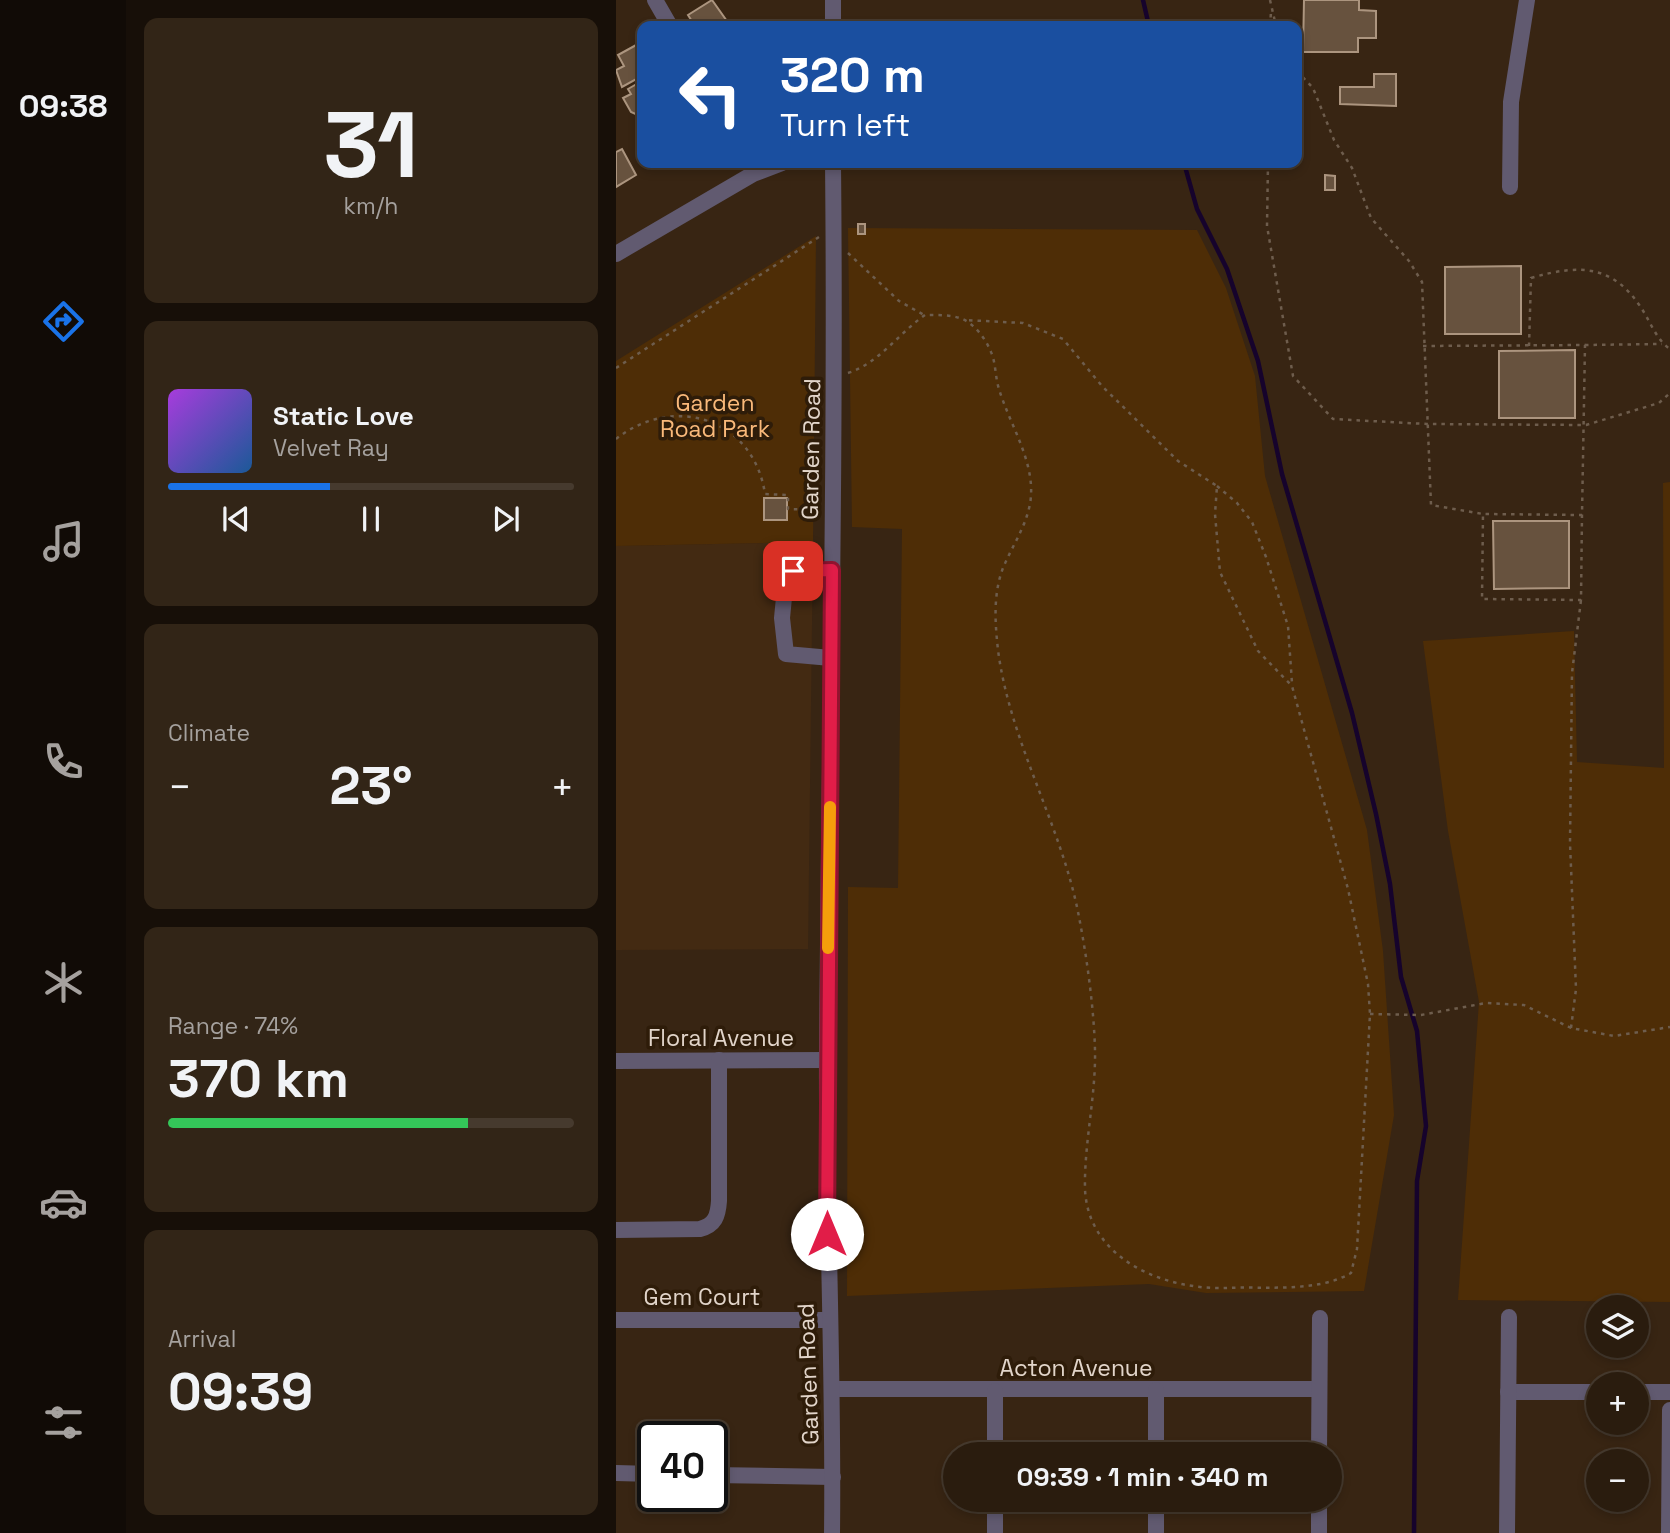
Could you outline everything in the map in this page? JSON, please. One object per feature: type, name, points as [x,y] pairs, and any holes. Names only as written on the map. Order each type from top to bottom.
[{"type":"street","points":[[655,0],[667,21]]},
{"type":"street","points":[[833,0],[833,21]]},
{"type":"street","points":[[1510,187],[1511,102],[1527,0]]},
{"type":"street","points":[[616,254],[750,168]]},
{"type":"street","name":"Garden Road","points":[[832,1533],[833,1389],[829,1320],[827,1060],[835,377],[833,168]]},
{"type":"street","points":[[831,658],[786,654],[782,618],[786,577],[793,571],[832,570]]},
{"type":"street","points":[[616,1230],[700,1229],[709,1226],[718,1212],[719,1060]]},
{"type":"street","name":"Floral Avenue","points":[[616,1061],[827,1060]]},
{"type":"street","points":[[1507,1533],[1508,1317]]},
{"type":"street","points":[[1319,1442],[1320,1318]]},
{"type":"street","name":"Gem Court","points":[[616,1320],[829,1320]]},
{"type":"street","name":"Acton Avenue","points":[[833,1389],[1319,1389]]},
{"type":"street","points":[[1156,1390],[1156,1442]]},
{"type":"street","points":[[995,1391],[995,1442]]},
{"type":"street","points":[[1508,1392],[1586,1392]]},
{"type":"street","points":[[1649,1392],[1670,1392]]},
{"type":"street","points":[[1669,1533],[1670,1410]]},
{"type":"street","points":[[616,1474],[637,1474]]},
{"type":"street","points":[[728,1475],[833,1477]]},
{"type":"street","points":[[995,1512],[995,1533]]},
{"type":"street","points":[[1156,1512],[1156,1533]]},
{"type":"street","points":[[1319,1512],[1319,1533]]},
{"type":"path","points":[[1270,0],[1270,21]]},
{"type":"path","points":[[1271,9],[1275,21]]},
{"type":"path","points":[[1302,76],[1313,88],[1334,140],[1352,168],[1371,218],[1409,261],[1422,282],[1431,505],[1483,514],[1582,515]]},
{"type":"path","points":[[1268,168],[1267,226],[1293,376],[1334,419],[1427,424],[1586,425],[1659,403],[1670,393]]},
{"type":"path","points":[[616,368],[833,233],[899,302],[925,315],[1023,323],[1063,340],[1102,386],[1178,461],[1217,486],[1237,503],[1252,522],[1288,626],[1292,686],[1348,889],[1368,984],[1370,1014],[1357,1249],[1351,1273],[1340,1279],[1299,1285],[1215,1288],[1174,1282],[1140,1271],[1115,1254],[1095,1229],[1085,1192],[1095,1050],[1080,921],[1069,866],[1015,723],[998,651],[995,595],[1004,567],[1022,534],[1030,502],[1031,474],[999,388],[992,354],[982,336],[965,320]]},
{"type":"path","points":[[1529,346],[1531,278],[1579,268],[1616,278],[1638,302],[1662,344],[1670,349]]},
{"type":"path","points":[[835,377],[876,360],[900,333],[925,315]]},
{"type":"path","points":[[1423,346],[1662,344]]},
{"type":"path","points":[[1571,1028],[1576,989],[1570,843],[1572,673],[1581,600],[1586,425],[1585,345]]},
{"type":"path","points":[[616,439],[653,419],[668,416],[699,417],[715,423],[744,446],[760,472],[765,494],[788,495],[788,509],[833,510]]},
{"type":"path","points":[[1217,486],[1215,514],[1220,572],[1258,651],[1292,686]]},
{"type":"path","points":[[1483,514],[1482,599],[1581,600]]},
{"type":"path","points":[[1370,1014],[1421,1014],[1486,1003],[1524,1005],[1571,1028],[1614,1035],[1670,1027]]},
{"type":"shaded area","points":[[813,542],[808,949],[616,950],[616,546]]},
{"type":"green space","points":[[848,228],[1197,230],[1226,288],[1255,376],[1265,476],[1367,830],[1383,951],[1394,1115],[1364,1291],[1206,1293],[1149,1284],[847,1296],[848,887],[898,888],[902,529],[852,527]]},
{"type":"green space","name":"Garden Road Park","points":[[816,236],[813,542],[616,546],[616,361]]},
{"type":"green space","points":[[1670,482],[1670,1302],[1649,1302],[1649,1295],[1586,1295],[1586,1301],[1458,1300],[1479,1002],[1448,831],[1423,641],[1574,631],[1577,762],[1664,768],[1663,483]]},
{"type":"building","points":[[712,0],[727,21],[692,21],[688,15]]},
{"type":"building","points":[[1304,0],[1359,0],[1359,10],[1376,11],[1376,38],[1358,38],[1358,52],[1303,52]]},
{"type":"building","points":[[637,45],[637,79],[622,87],[616,70],[624,66],[618,55]]},
{"type":"building","points":[[1374,74],[1396,74],[1396,106],[1340,104],[1340,87],[1374,87]]},
{"type":"building","points":[[637,84],[637,115],[631,112],[623,98],[631,94],[628,89]]},
{"type":"building","points":[[622,149],[636,175],[616,187],[616,152]]},
{"type":"building","points":[[1325,175],[1335,176],[1335,190],[1325,190]]},
{"type":"building","points":[[858,224],[865,224],[865,234],[858,234]]},
{"type":"building","points":[[1521,266],[1521,334],[1445,334],[1445,267]]},
{"type":"building","points":[[1575,350],[1575,418],[1499,418],[1499,351]]},
{"type":"building","points":[[764,498],[787,498],[787,520],[764,520]]},
{"type":"building","points":[[1493,521],[1569,521],[1569,588],[1494,589]]},
{"type":"waterway","points":[[1143,0],[1148,21]]},
{"type":"waterway","points":[[1185,168],[1197,209],[1227,269],[1258,361],[1282,474],[1352,713],[1376,814],[1390,884],[1401,977],[1417,1031],[1426,1126],[1417,1181],[1414,1533]]},
{"type":"slow traffic","points":[[828,948],[830,807]]},
{"type":"route","points":[[793,571],[832,570],[827,1234]]}]
